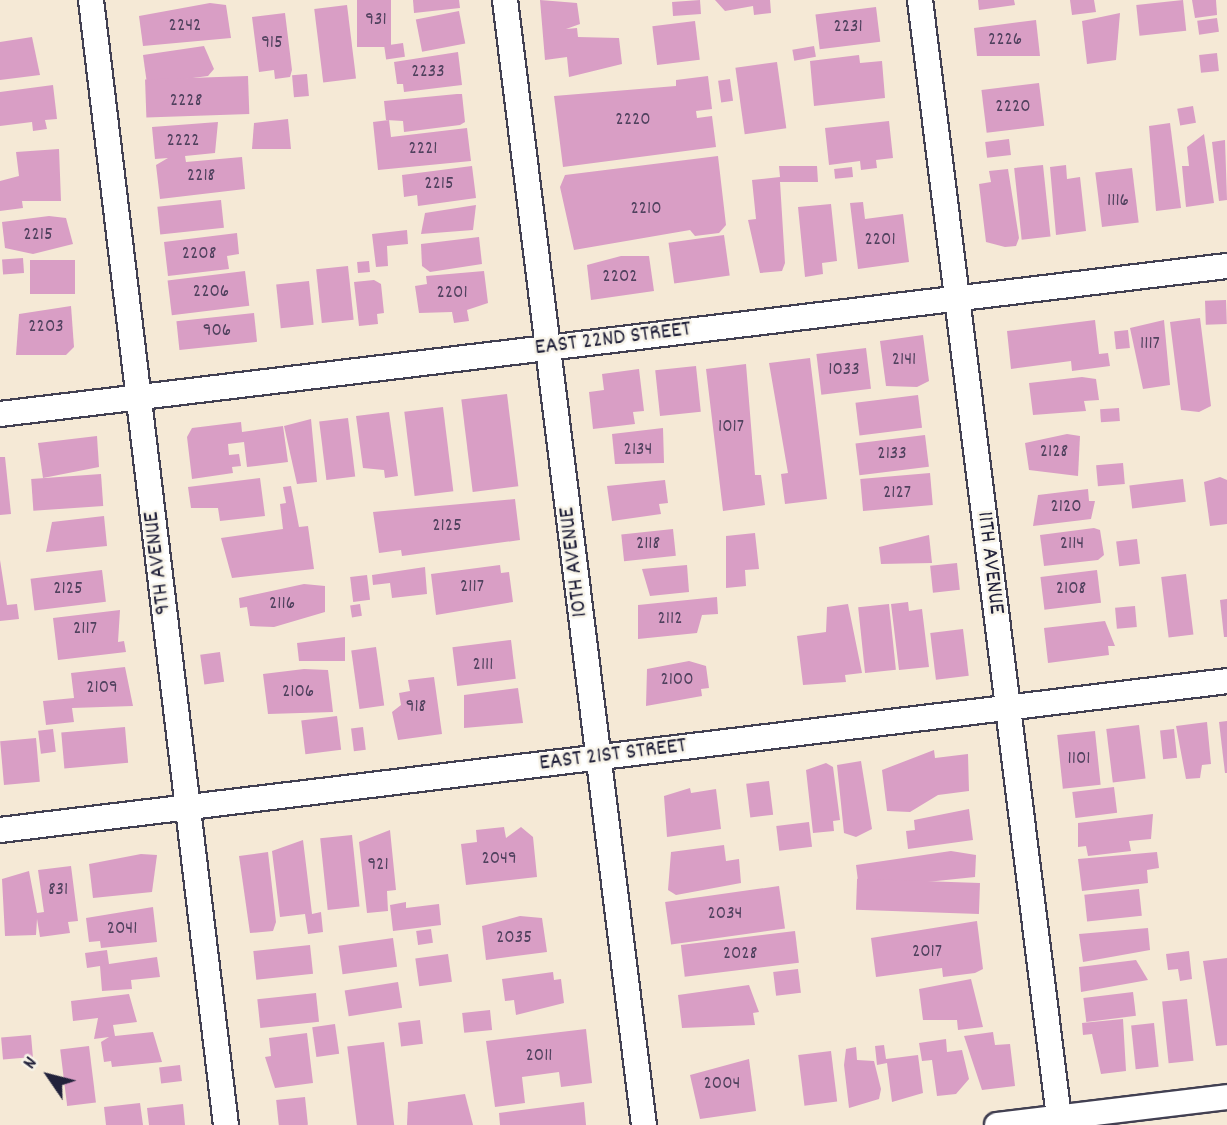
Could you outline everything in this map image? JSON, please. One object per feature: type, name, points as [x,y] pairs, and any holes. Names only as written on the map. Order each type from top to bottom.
[{"type":"street","name":"9TH AVENUE","points":[[92,0],[226,1125]]},
{"type":"street","name":"10TH AVENUE","points":[[505,0],[644,1125]]},
{"type":"street","name":"11TH AVENUE","points":[[920,0],[955,299],[1060,1121]]},
{"type":"street","name":"EAST 22ND STREET","points":[[0,414],[1227,266]]},
{"type":"street","name":"EAST 21ST STREET","points":[[0,830],[1227,681]]},
{"type":"street","points":[[997,1125],[1060,1121],[1227,1097]]},
{"type":"building","points":[[357,0],[391,0],[391,47],[357,47]]},
{"type":"building","points":[[413,0],[459,0],[460,8],[414,13]]},
{"type":"building","points":[[540,0],[577,3],[580,24],[566,29],[577,28],[578,37],[619,38],[622,64],[569,77],[567,57],[545,60]]},
{"type":"building","points":[[700,0],[701,14],[673,16],[672,2]]},
{"type":"building","points":[[715,0],[770,0],[771,13],[754,15],[753,6],[725,11]]},
{"type":"building","points":[[978,0],[1014,0],[1015,5],[979,10]]},
{"type":"building","points":[[1070,0],[1094,0],[1096,12],[1072,15]]},
{"type":"building","points":[[1183,0],[1186,31],[1139,36],[1136,5]]},
{"type":"building","points":[[1192,0],[1216,0],[1217,15],[1195,18]]},
{"type":"building","points":[[210,3],[226,5],[231,38],[143,46],[139,16]]},
{"type":"building","points":[[347,5],[356,78],[323,82],[314,9]]},
{"type":"building","points":[[876,7],[880,42],[820,49],[815,14]]},
{"type":"building","points":[[459,11],[465,43],[422,52],[416,19]]},
{"type":"building","points":[[285,13],[292,70],[290,77],[275,79],[274,70],[259,72],[252,17]]},
{"type":"building","points":[[1120,13],[1116,60],[1087,64],[1082,21]]},
{"type":"building","points":[[1217,18],[1219,32],[1199,35],[1197,21]]},
{"type":"building","points":[[1036,20],[1040,56],[977,56],[974,28]]},
{"type":"building","points":[[695,21],[700,60],[657,65],[652,26]]},
{"type":"building","points":[[32,37],[40,75],[0,80],[0,42]]},
{"type":"building","points":[[403,43],[405,57],[386,60],[384,46]]},
{"type":"building","points":[[204,46],[214,69],[208,76],[147,84],[143,55]]},
{"type":"building","points":[[814,46],[816,57],[794,61],[792,50]]},
{"type":"building","points":[[458,52],[462,85],[404,92],[403,84],[397,84],[394,62]]},
{"type":"building","points":[[1217,53],[1219,71],[1201,73],[1199,55]]},
{"type":"building","points":[[859,55],[860,63],[882,61],[885,98],[814,106],[810,61]]},
{"type":"building","points":[[777,62],[786,128],[745,134],[735,68]]},
{"type":"building","points":[[307,74],[309,96],[294,97],[292,75]]},
{"type":"building","points":[[248,76],[249,114],[146,118],[145,80]]},
{"type":"building","points":[[708,76],[712,109],[696,111],[697,118],[712,116],[716,147],[563,167],[554,96],[676,86],[676,80]]},
{"type":"building","points":[[730,79],[733,101],[721,102],[718,81]]},
{"type":"building","points":[[1039,83],[1044,126],[987,133],[981,90]]},
{"type":"building","points":[[53,85],[57,119],[45,120],[47,129],[33,131],[32,122],[0,126],[0,92]]},
{"type":"building","points":[[462,94],[465,122],[460,125],[404,132],[403,121],[386,120],[384,101]]},
{"type":"building","points":[[1193,106],[1196,123],[1180,126],[1177,109]]},
{"type":"building","points":[[288,119],[291,149],[252,149],[254,123]]},
{"type":"building","points":[[389,120],[391,137],[467,128],[471,161],[378,170],[373,122]]},
{"type":"building","points":[[889,121],[893,158],[876,160],[877,168],[861,170],[860,161],[829,165],[825,128]]},
{"type":"building","points":[[218,122],[215,153],[185,156],[186,162],[242,157],[245,189],[160,199],[156,165],[168,158],[155,159],[152,127]]},
{"type":"building","points":[[1170,123],[1181,208],[1156,211],[1149,126]]},
{"type":"building","points":[[1204,134],[1214,203],[1186,207],[1182,166],[1189,166],[1187,147]]},
{"type":"building","points":[[1009,139],[1011,155],[987,158],[985,142]]},
{"type":"building","points":[[1225,140],[1227,200],[1219,201],[1212,142]]},
{"type":"building","points":[[59,149],[61,201],[22,201],[23,208],[0,211],[0,181],[19,176],[16,152]]},
{"type":"building","points":[[718,156],[726,225],[719,233],[695,236],[690,230],[574,250],[560,187],[565,175]]},
{"type":"building","points":[[1043,165],[1051,237],[1022,240],[1014,168]]},
{"type":"building","points":[[1066,165],[1067,179],[1080,177],[1086,231],[1056,235],[1050,167]]},
{"type":"building","points":[[472,166],[476,198],[418,206],[417,195],[404,197],[402,175]]},
{"type":"building","points":[[779,166],[817,166],[818,182],[780,182],[785,263],[782,271],[760,273],[748,220],[756,219],[752,180],[780,177]]},
{"type":"building","points":[[852,167],[853,177],[835,179],[834,169]]},
{"type":"building","points":[[1132,168],[1139,223],[1102,227],[1095,173]]},
{"type":"building","points":[[1008,169],[1019,238],[1016,246],[1005,247],[986,242],[979,184],[991,182],[989,171]]},
{"type":"building","points":[[221,200],[224,228],[160,235],[157,207]]},
{"type":"building","points":[[863,202],[865,219],[903,214],[909,262],[858,269],[850,203]]},
{"type":"building","points":[[831,204],[837,261],[822,263],[823,274],[805,277],[798,207]]},
{"type":"building","points":[[476,205],[473,230],[421,234],[425,213]]},
{"type":"building","points":[[49,216],[66,218],[73,244],[33,254],[5,248],[2,222]]},
{"type":"building","points":[[407,230],[408,244],[387,246],[388,266],[376,267],[372,234]]},
{"type":"building","points":[[237,233],[239,254],[227,256],[229,269],[168,276],[164,242]]},
{"type":"building","points":[[724,235],[730,276],[674,283],[669,243]]},
{"type":"building","points":[[479,237],[482,264],[430,272],[422,266],[421,244]]},
{"type":"building","points":[[621,256],[649,256],[654,291],[591,300],[587,265]]},
{"type":"building","points":[[23,258],[24,273],[3,274],[2,259]]},
{"type":"building","points":[[30,260],[75,260],[75,294],[30,294]]},
{"type":"building","points":[[369,261],[370,272],[358,273],[357,262]]},
{"type":"building","points":[[348,266],[354,320],[322,323],[316,269]]},
{"type":"building","points":[[245,271],[249,306],[172,315],[168,281]]},
{"type":"building","points":[[484,271],[488,303],[467,310],[469,321],[454,323],[452,312],[419,313],[415,286],[427,284],[426,276]]},
{"type":"building","points":[[374,280],[381,284],[384,313],[377,314],[378,324],[359,326],[354,282]]},
{"type":"building","points":[[309,281],[314,325],[281,328],[276,284]]},
{"type":"building","points":[[1226,300],[1227,324],[1206,325],[1205,301]]},
{"type":"building","points":[[71,306],[74,347],[66,355],[16,355],[19,314]]},
{"type":"building","points":[[254,313],[257,342],[179,350],[176,321]]},
{"type":"building","points":[[1200,318],[1211,406],[1199,412],[1181,410],[1170,322]]},
{"type":"building","points":[[1095,320],[1099,354],[1108,353],[1110,366],[1072,371],[1071,361],[1011,369],[1007,331]]},
{"type":"building","points":[[1164,320],[1170,385],[1143,389],[1130,328]]},
{"type":"building","points":[[1128,330],[1130,348],[1116,349],[1114,331]]},
{"type":"building","points":[[923,335],[929,381],[917,387],[886,386],[880,341]]},
{"type":"building","points":[[866,348],[871,389],[821,395],[816,354]]},
{"type":"building","points":[[810,358],[827,499],[785,504],[781,474],[788,473],[769,363]]},
{"type":"building","points":[[746,364],[755,475],[761,475],[765,505],[723,511],[706,369]]},
{"type":"building","points":[[696,366],[701,412],[660,416],[655,370]]},
{"type":"building","points":[[639,369],[644,411],[633,412],[635,424],[593,429],[589,392],[604,390],[602,374]]},
{"type":"building","points":[[1082,377],[1096,379],[1099,400],[1084,401],[1086,411],[1033,415],[1029,383]]},
{"type":"building","points":[[507,394],[518,486],[473,492],[461,400]]},
{"type":"building","points":[[918,395],[922,428],[859,435],[855,403]]},
{"type":"building","points":[[443,407],[453,491],[415,496],[404,412]]},
{"type":"building","points":[[1119,408],[1120,421],[1101,422],[1100,409]]},
{"type":"building","points":[[389,412],[398,476],[385,478],[384,470],[363,468],[356,416]]},
{"type":"building","points":[[348,418],[355,477],[326,480],[319,422]]},
{"type":"building","points":[[311,419],[317,482],[297,484],[284,426]]},
{"type":"building","points":[[241,422],[242,432],[283,426],[288,462],[247,467],[244,442],[228,444],[229,455],[239,454],[241,466],[232,467],[233,473],[192,479],[187,437],[192,428]]},
{"type":"building","points":[[663,428],[664,463],[615,464],[612,434]]},
{"type":"building","points":[[1067,434],[1080,436],[1078,476],[1029,470],[1025,443]]},
{"type":"building","points":[[925,435],[929,467],[859,475],[856,444]]},
{"type":"building","points":[[97,436],[99,467],[43,478],[38,443]]},
{"type":"building","points":[[0,457],[5,457],[11,514],[0,515]]},
{"type":"building","points":[[1123,463],[1125,484],[1098,486],[1096,465]]},
{"type":"building","points":[[930,473],[933,505],[863,511],[860,479]]},
{"type":"building","points":[[101,474],[103,506],[33,511],[31,479]]},
{"type":"building","points":[[1220,477],[1227,480],[1227,524],[1210,526],[1204,482]]},
{"type":"building","points":[[260,478],[265,516],[220,521],[218,508],[191,508],[188,487]]},
{"type":"building","points":[[1183,479],[1186,502],[1132,508],[1129,486]]},
{"type":"building","points":[[665,480],[668,503],[659,504],[661,514],[612,521],[607,486]]},
{"type":"building","points":[[291,486],[299,527],[308,526],[314,569],[232,578],[221,538],[283,529],[280,504],[286,503],[283,487]]},
{"type":"building","points":[[1088,489],[1089,501],[1095,501],[1091,519],[1033,526],[1038,495]]},
{"type":"building","points":[[515,499],[520,540],[402,556],[401,550],[379,553],[373,512]]},
{"type":"building","points":[[104,516],[107,546],[46,552],[52,522]]},
{"type":"building","points":[[1094,528],[1100,530],[1104,555],[1098,560],[1044,566],[1040,535]]},
{"type":"building","points":[[673,529],[676,556],[624,561],[621,534]]},
{"type":"building","points":[[755,533],[759,569],[745,570],[746,586],[726,588],[726,536]]},
{"type":"building","points":[[929,535],[932,563],[881,564],[879,547]]},
{"type":"building","points":[[1137,539],[1140,564],[1119,566],[1116,542]]},
{"type":"building","points":[[0,560],[7,605],[17,604],[19,619],[0,621]]},
{"type":"building","points":[[957,563],[960,590],[933,593],[930,566]]},
{"type":"building","points":[[500,565],[501,573],[509,572],[513,602],[436,615],[431,574]]},
{"type":"building","points":[[687,565],[689,592],[650,596],[642,569]]},
{"type":"building","points":[[425,567],[427,594],[392,598],[390,583],[373,585],[372,575]]},
{"type":"building","points":[[102,570],[106,602],[34,611],[31,579]]},
{"type":"building","points":[[1097,570],[1101,603],[1044,610],[1040,577]]},
{"type":"building","points":[[1186,574],[1193,635],[1169,638],[1161,577]]},
{"type":"building","points":[[367,575],[370,600],[353,602],[350,577]]},
{"type":"building","points":[[304,584],[325,586],[325,612],[274,627],[250,626],[247,607],[240,608],[239,598]]},
{"type":"building","points":[[717,597],[718,614],[702,615],[697,633],[638,639],[638,605]]},
{"type":"building","points":[[1227,599],[1227,637],[1224,637],[1220,600]]},
{"type":"building","points":[[908,602],[909,611],[922,609],[929,667],[899,670],[891,604]]},
{"type":"building","points":[[360,604],[362,616],[352,617],[350,606]]},
{"type":"building","points":[[848,604],[862,673],[845,675],[846,682],[803,685],[797,636],[826,632],[827,607]]},
{"type":"building","points":[[889,604],[896,670],[865,673],[858,607]]},
{"type":"building","points":[[1135,606],[1137,627],[1117,629],[1115,608]]},
{"type":"building","points":[[120,610],[118,642],[124,641],[126,652],[58,660],[53,618]]},
{"type":"building","points":[[1105,621],[1115,646],[1108,646],[1109,655],[1048,663],[1044,628]]},
{"type":"building","points":[[963,629],[969,676],[936,680],[930,633]]},
{"type":"building","points":[[345,637],[345,661],[299,661],[297,643]]},
{"type":"building","points":[[511,640],[516,679],[457,686],[452,647]]},
{"type":"building","points":[[376,647],[384,705],[359,709],[351,650]]},
{"type":"building","points":[[220,652],[224,682],[204,684],[200,655]]},
{"type":"building","points":[[689,661],[706,666],[709,688],[701,689],[702,696],[646,706],[647,669]]},
{"type":"building","points":[[125,667],[133,706],[72,708],[74,722],[46,725],[43,701],[74,698],[71,673]]},
{"type":"building","points":[[304,669],[328,670],[333,712],[268,714],[263,674]]},
{"type":"building","points":[[434,677],[442,734],[398,740],[392,712],[401,705],[399,693],[410,691],[408,680]]},
{"type":"building","points":[[518,688],[523,723],[464,728],[464,695]]},
{"type":"building","points":[[337,716],[341,750],[305,754],[301,720]]},
{"type":"building","points":[[1227,721],[1227,773],[1225,773],[1219,722]]},
{"type":"building","points":[[1207,722],[1211,764],[1202,765],[1200,778],[1186,779],[1176,726]]},
{"type":"building","points":[[1139,725],[1146,779],[1113,783],[1106,729]]},
{"type":"building","points":[[125,727],[128,763],[64,768],[61,733]]},
{"type":"building","points":[[363,727],[366,750],[354,751],[351,728]]},
{"type":"building","points":[[53,729],[56,752],[41,754],[38,731]]},
{"type":"building","points":[[1174,729],[1177,758],[1163,759],[1160,730]]},
{"type":"building","points":[[1095,731],[1101,785],[1063,789],[1057,735]]},
{"type":"building","points":[[36,738],[40,782],[4,785],[0,741]]},
{"type":"building","points":[[934,750],[935,758],[968,754],[969,791],[938,795],[910,812],[887,811],[882,770]]},
{"type":"building","points":[[861,761],[872,829],[856,837],[844,833],[837,765]]},
{"type":"building","points":[[826,763],[833,767],[840,820],[833,821],[834,831],[813,833],[806,770]]},
{"type":"building","points":[[769,781],[773,815],[750,818],[746,784]]},
{"type":"building","points":[[1114,787],[1117,813],[1075,818],[1072,792]]},
{"type":"building","points":[[690,788],[691,793],[716,789],[721,829],[667,837],[664,796]]},
{"type":"building","points":[[969,809],[973,840],[908,849],[906,831],[915,830],[914,820]]},
{"type":"building","points":[[1153,814],[1151,839],[1129,841],[1131,851],[1088,856],[1086,846],[1078,847],[1078,823]]},
{"type":"building","points":[[809,822],[812,847],[779,851],[776,826]]},
{"type":"building","points":[[504,827],[506,838],[521,827],[533,837],[537,877],[466,885],[461,844],[477,842],[476,830]]},
{"type":"building","points":[[390,830],[396,890],[387,891],[388,911],[367,913],[359,842]]},
{"type":"building","points":[[352,835],[360,907],[328,910],[320,838]]},
{"type":"building","points":[[303,840],[312,914],[321,912],[323,932],[308,934],[305,914],[280,917],[272,851]]},
{"type":"building","points":[[724,845],[726,861],[739,859],[741,883],[676,895],[668,890],[671,852]]},
{"type":"building","points":[[951,851],[976,855],[975,877],[859,889],[856,865]]},
{"type":"building","points":[[268,852],[276,922],[273,931],[250,933],[239,856]]},
{"type":"building","points":[[1157,852],[1159,868],[1147,870],[1148,883],[1082,891],[1078,859]]},
{"type":"building","points":[[141,854],[157,855],[152,892],[93,898],[89,864]]},
{"type":"building","points":[[71,866],[78,921],[68,922],[70,933],[40,937],[37,919],[36,935],[5,936],[2,879],[29,871],[37,913],[44,912],[38,870]]},
{"type":"building","points":[[857,879],[980,883],[979,914],[856,910]]},
{"type":"building","points":[[779,886],[785,929],[671,945],[665,902]]},
{"type":"building","points":[[1139,889],[1142,916],[1087,922],[1084,895]]},
{"type":"building","points":[[406,902],[406,908],[439,904],[441,925],[393,931],[390,905]]},
{"type":"building","points":[[153,907],[157,942],[101,948],[100,941],[89,942],[86,918]]},
{"type":"building","points":[[520,916],[542,918],[547,952],[486,960],[482,926]]},
{"type":"building","points":[[977,921],[983,969],[975,973],[943,977],[942,968],[876,977],[871,938]]},
{"type":"building","points":[[1148,928],[1150,950],[1083,962],[1079,934]]},
{"type":"building","points":[[431,929],[433,943],[418,945],[416,931]]},
{"type":"building","points":[[795,931],[799,963],[685,977],[681,945]]},
{"type":"building","points":[[393,938],[397,967],[343,974],[339,946]]},
{"type":"building","points":[[310,945],[313,974],[256,980],[253,951]]},
{"type":"building","points":[[107,950],[109,964],[157,957],[160,977],[131,980],[132,989],[102,991],[100,966],[87,968],[85,953]]},
{"type":"building","points":[[1189,951],[1192,979],[1180,981],[1178,969],[1168,970],[1166,954]]},
{"type":"building","points":[[448,954],[452,982],[419,986],[415,959]]},
{"type":"building","points":[[1227,958],[1227,1045],[1216,1046],[1203,961]]},
{"type":"building","points":[[1136,960],[1148,980],[1081,992],[1079,967]]},
{"type":"building","points":[[798,969],[801,993],[776,996],[773,972]]},
{"type":"building","points":[[553,972],[554,980],[561,979],[564,1003],[516,1015],[514,1000],[505,1001],[502,979]]},
{"type":"building","points":[[971,979],[983,1027],[958,1030],[957,1020],[923,1020],[919,989]]},
{"type":"building","points":[[398,982],[402,1008],[349,1016],[345,990]]},
{"type":"building","points":[[749,985],[759,1012],[753,1013],[755,1025],[682,1028],[678,995]]},
{"type":"building","points":[[1133,992],[1136,1016],[1086,1022],[1083,998]]},
{"type":"building","points":[[316,993],[319,1022],[260,1028],[257,999]]},
{"type":"building","points":[[129,994],[137,1022],[113,1025],[115,1036],[153,1032],[162,1062],[112,1067],[111,1061],[104,1062],[101,1042],[109,1037],[94,1039],[98,1018],[73,1021],[71,1001]]},
{"type":"building","points":[[1187,999],[1193,1061],[1169,1063],[1162,1002]]},
{"type":"building","points":[[490,1010],[492,1030],[464,1033],[462,1013]]},
{"type":"building","points":[[1123,1019],[1126,1071],[1101,1074],[1092,1034],[1083,1035],[1082,1023]]},
{"type":"building","points":[[420,1020],[423,1044],[401,1047],[398,1023]]},
{"type":"building","points":[[1154,1023],[1159,1067],[1136,1069],[1131,1025]]},
{"type":"building","points":[[335,1024],[339,1054],[316,1057],[312,1027]]},
{"type":"building","points":[[586,1029],[592,1083],[561,1087],[559,1072],[522,1077],[525,1103],[495,1107],[486,1041]]},
{"type":"building","points":[[993,1032],[995,1045],[1010,1044],[1015,1086],[982,1090],[964,1036]]},
{"type":"building","points":[[307,1033],[313,1083],[275,1088],[265,1057],[271,1056],[269,1038]]},
{"type":"building","points":[[31,1035],[33,1057],[3,1060],[1,1038]]},
{"type":"building","points":[[946,1039],[947,1052],[962,1050],[969,1079],[956,1094],[937,1096],[932,1060],[922,1061],[919,1043]]},
{"type":"building","points":[[384,1042],[394,1125],[357,1125],[347,1047]]},
{"type":"building","points":[[884,1045],[886,1059],[918,1055],[923,1093],[892,1102],[887,1063],[877,1065],[875,1046]]},
{"type":"building","points":[[89,1046],[96,1103],[67,1106],[60,1050]]},
{"type":"building","points":[[856,1047],[857,1060],[874,1061],[881,1089],[879,1099],[849,1108],[844,1065],[846,1049]]},
{"type":"building","points":[[831,1051],[837,1102],[804,1106],[798,1055]]},
{"type":"building","points":[[749,1059],[756,1111],[700,1119],[690,1075]]},
{"type":"building","points":[[180,1065],[182,1081],[161,1083],[159,1068]]},
{"type":"building","points":[[465,1094],[473,1125],[407,1125],[408,1102]]},
{"type":"building","points":[[305,1097],[308,1125],[279,1125],[276,1100]]},
{"type":"building","points":[[584,1102],[586,1125],[500,1125],[499,1113]]},
{"type":"building","points":[[140,1103],[143,1125],[106,1125],[104,1107]]},
{"type":"building","points":[[183,1104],[185,1125],[149,1125],[147,1108]]}]
